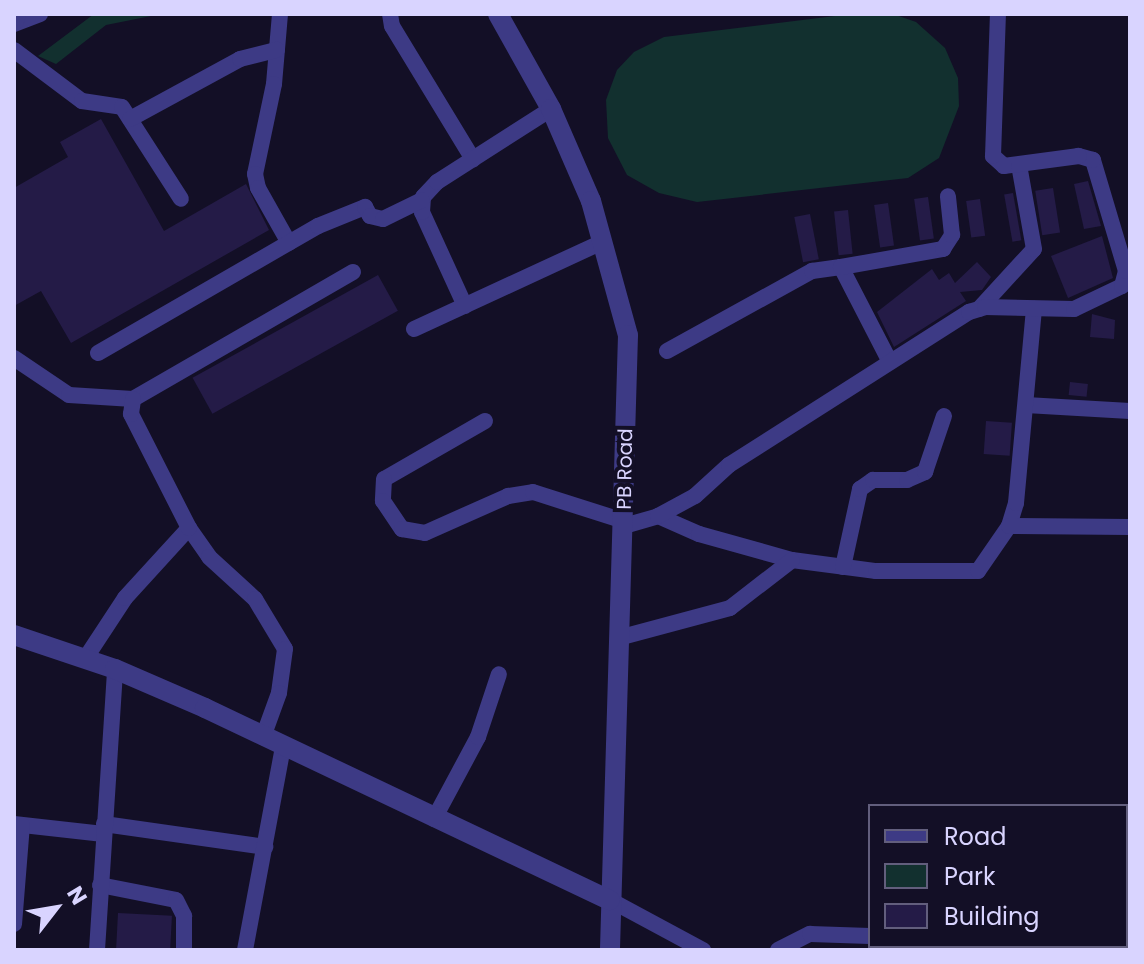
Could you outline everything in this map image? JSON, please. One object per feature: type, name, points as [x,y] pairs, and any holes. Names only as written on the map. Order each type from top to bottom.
[{"type":"street","points":[[14,22],[16,14]]},
{"type":"street","points":[[14,22],[40,14]]},
{"type":"street","points":[[280,14],[277,50],[255,174],[258,188],[289,243]]},
{"type":"street","points":[[390,14],[392,26],[473,159]]},
{"type":"street","name":"PB Road","points":[[498,14],[551,109],[591,201],[628,335],[622,637],[610,950]]},
{"type":"street","points":[[979,309],[1087,305],[1122,286],[1126,271],[1093,160],[1079,156],[1019,165],[997,162],[991,146],[998,14]]},
{"type":"street","points":[[14,50],[82,101],[122,107],[181,199]]},
{"type":"street","points":[[130,119],[240,59],[277,50]]},
{"type":"street","points":[[465,306],[422,212],[422,200],[427,190],[551,109]]},
{"type":"street","points":[[485,421],[384,479],[383,501],[402,529],[425,533],[508,496],[533,492],[624,524],[658,516],[890,362],[979,309],[1034,249],[1019,165]]},
{"type":"street","points":[[667,351],[812,271],[943,249],[952,235],[948,196]]},
{"type":"street","points":[[98,353],[289,243],[365,207],[370,216],[383,219],[422,200]]},
{"type":"street","points":[[414,329],[602,242]]},
{"type":"street","points":[[841,267],[890,362]]},
{"type":"street","points":[[14,358],[69,395],[133,399],[353,272]]},
{"type":"street","points":[[658,516],[699,534],[792,560],[843,567],[968,574],[986,567],[1009,526],[1019,486],[1034,309]]},
{"type":"street","points":[[133,399],[131,414],[189,528],[209,557],[255,599],[285,649],[279,693],[263,737]]},
{"type":"street","points":[[1026,405],[1130,411]]},
{"type":"street","points":[[843,567],[860,489],[873,480],[907,480],[925,472],[944,416]]},
{"type":"street","points":[[1009,526],[1130,527]]},
{"type":"street","points":[[85,659],[125,598],[189,528]]},
{"type":"street","points":[[622,637],[730,608],[792,560]]},
{"type":"street","points":[[14,635],[115,669],[610,900],[703,950]]},
{"type":"street","points":[[97,950],[115,669]]},
{"type":"street","points":[[434,819],[449,782],[478,737],[499,674]]},
{"type":"street","points":[[245,950],[283,746]]},
{"type":"street","points":[[14,924],[18,824],[104,829],[265,847]]},
{"type":"street","points":[[100,885],[176,900],[184,916],[184,950]]},
{"type":"street","points":[[778,950],[810,934],[868,936]]},
{"type":"street","points":[[1091,948],[1130,950]]},
{"type":"green space","points":[[94,14],[161,14],[106,25],[56,64],[38,56]]},
{"type":"green space","points":[[851,14],[893,14],[916,22],[945,48],[958,78],[959,106],[939,158],[908,178],[697,202],[659,193],[627,175],[608,138],[606,100],[617,70],[634,52],[664,37]]},
{"type":"building","points":[[101,119],[164,231],[246,184],[269,230],[71,343],[41,291],[14,306],[14,188],[68,157],[60,142]]},
{"type":"building","points":[[1088,181],[1101,226],[1084,229],[1074,184]]},
{"type":"building","points":[[1053,188],[1060,232],[1042,235],[1035,191]]},
{"type":"building","points":[[1013,193],[1021,240],[1012,242],[1004,195]]},
{"type":"building","points":[[928,197],[934,239],[920,241],[914,199]]},
{"type":"building","points":[[980,199],[985,236],[971,238],[966,201]]},
{"type":"building","points":[[888,203],[894,246],[880,248],[874,205]]},
{"type":"building","points":[[848,210],[853,254],[839,255],[834,211]]},
{"type":"building","points":[[810,214],[819,259],[803,262],[794,217]]},
{"type":"building","points":[[1102,236],[1113,278],[1068,298],[1051,256]]},
{"type":"building","points":[[977,262],[991,277],[982,290],[960,292],[966,301],[894,347],[877,312],[932,269],[939,280],[949,273],[955,283]]},
{"type":"building","points":[[378,275],[398,311],[212,414],[193,378]]},
{"type":"building","points":[[1092,314],[1115,320],[1114,339],[1090,337]]},
{"type":"building","points":[[1070,382],[1088,384],[1087,397],[1069,395]]},
{"type":"building","points":[[986,421],[1012,423],[1010,456],[984,454]]},
{"type":"building","points":[[118,913],[172,916],[170,950],[116,950]]}]
